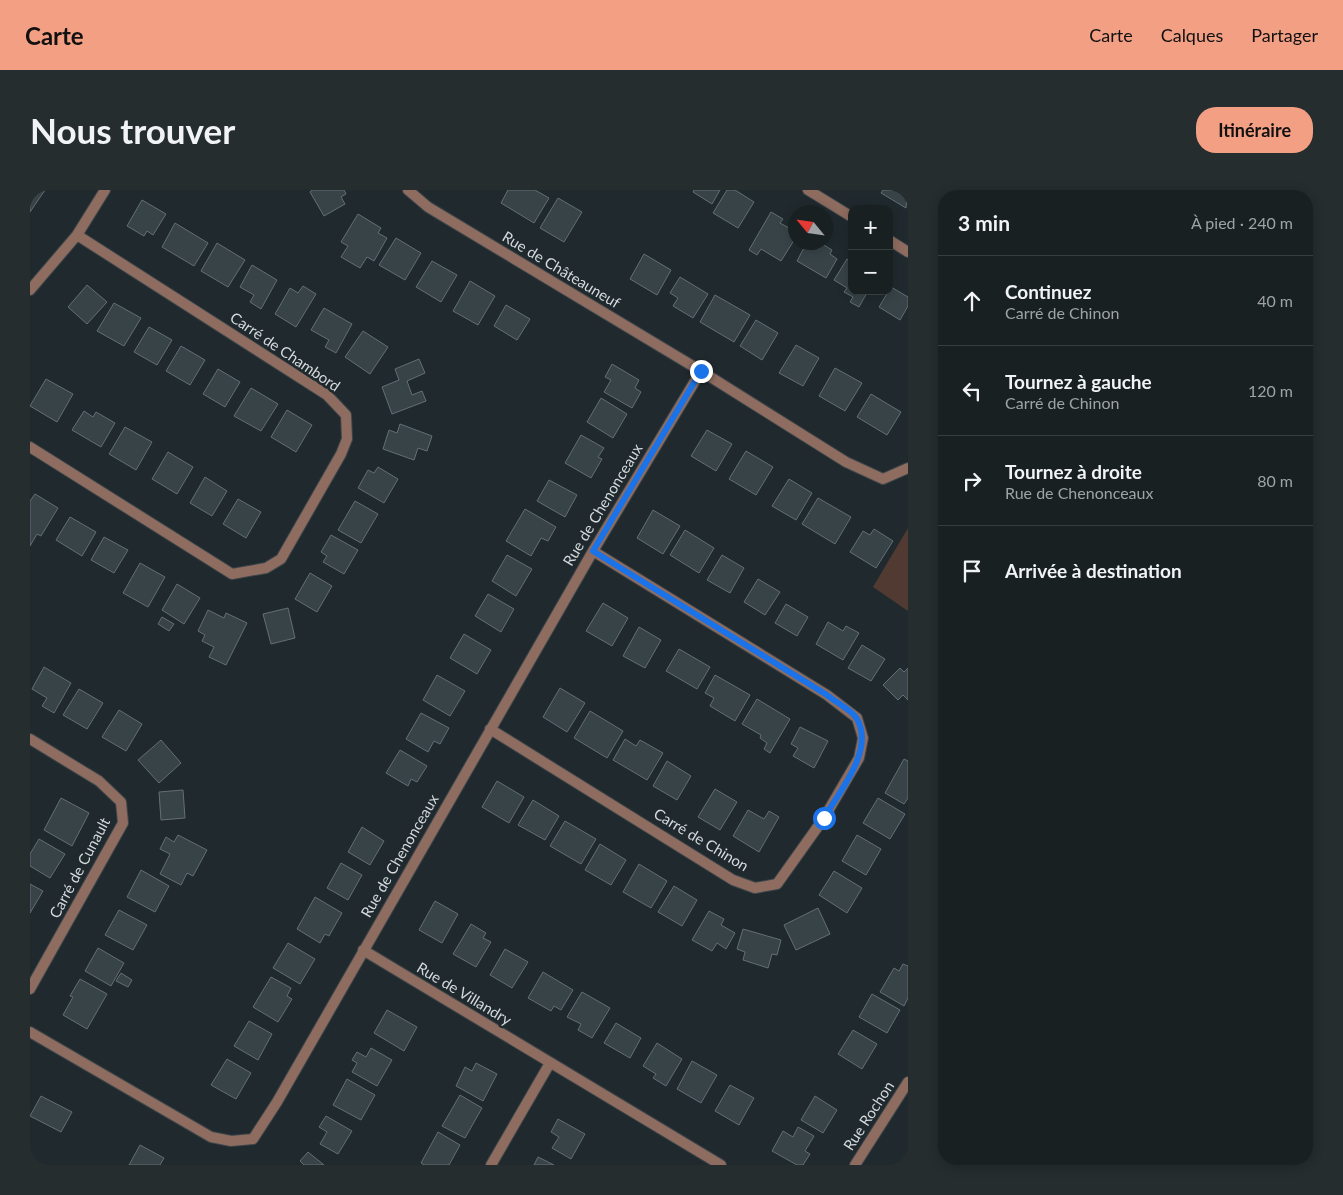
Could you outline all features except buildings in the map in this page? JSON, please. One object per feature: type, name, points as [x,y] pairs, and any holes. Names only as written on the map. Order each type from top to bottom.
[{"type":"street","points":[[30,290],[77,235],[105,190]]},
{"type":"street","name":"Rue de Châteauneuf","points":[[408,190],[428,207],[701,371],[846,462],[883,479],[908,468]]},
{"type":"street","points":[[808,190],[848,215]]},
{"type":"street","name":"Carré de Chambord","points":[[30,447],[232,574],[266,568],[281,558],[341,454],[347,439],[346,415],[327,395],[77,235]]},
{"type":"street","points":[[893,243],[908,252]]},
{"type":"street","name":"Rue de Chenonceaux","points":[[30,1032],[211,1137],[231,1141],[253,1139],[593,551],[701,371]]},
{"type":"street","name":"Carré de Chinon","points":[[490,729],[733,880],[756,888],[777,884],[824,818],[859,758],[863,738],[857,718],[827,695],[593,551]]},
{"type":"street","name":"Carré de Cunault","points":[[30,739],[100,781],[121,802],[124,822],[30,990]]},
{"type":"street","name":"Rue de Villandry","points":[[363,950],[722,1165]]},
{"type":"street","points":[[491,1165],[550,1063]]},
{"type":"street","name":"Rue Rochon","points":[[855,1165],[908,1082]]},
{"type":"shaded area","points":[[908,528],[908,611],[873,587]]},
{"type":"route","points":[[701,371],[593,551],[827,695],[857,718],[863,738],[859,758],[824,818]]}]
